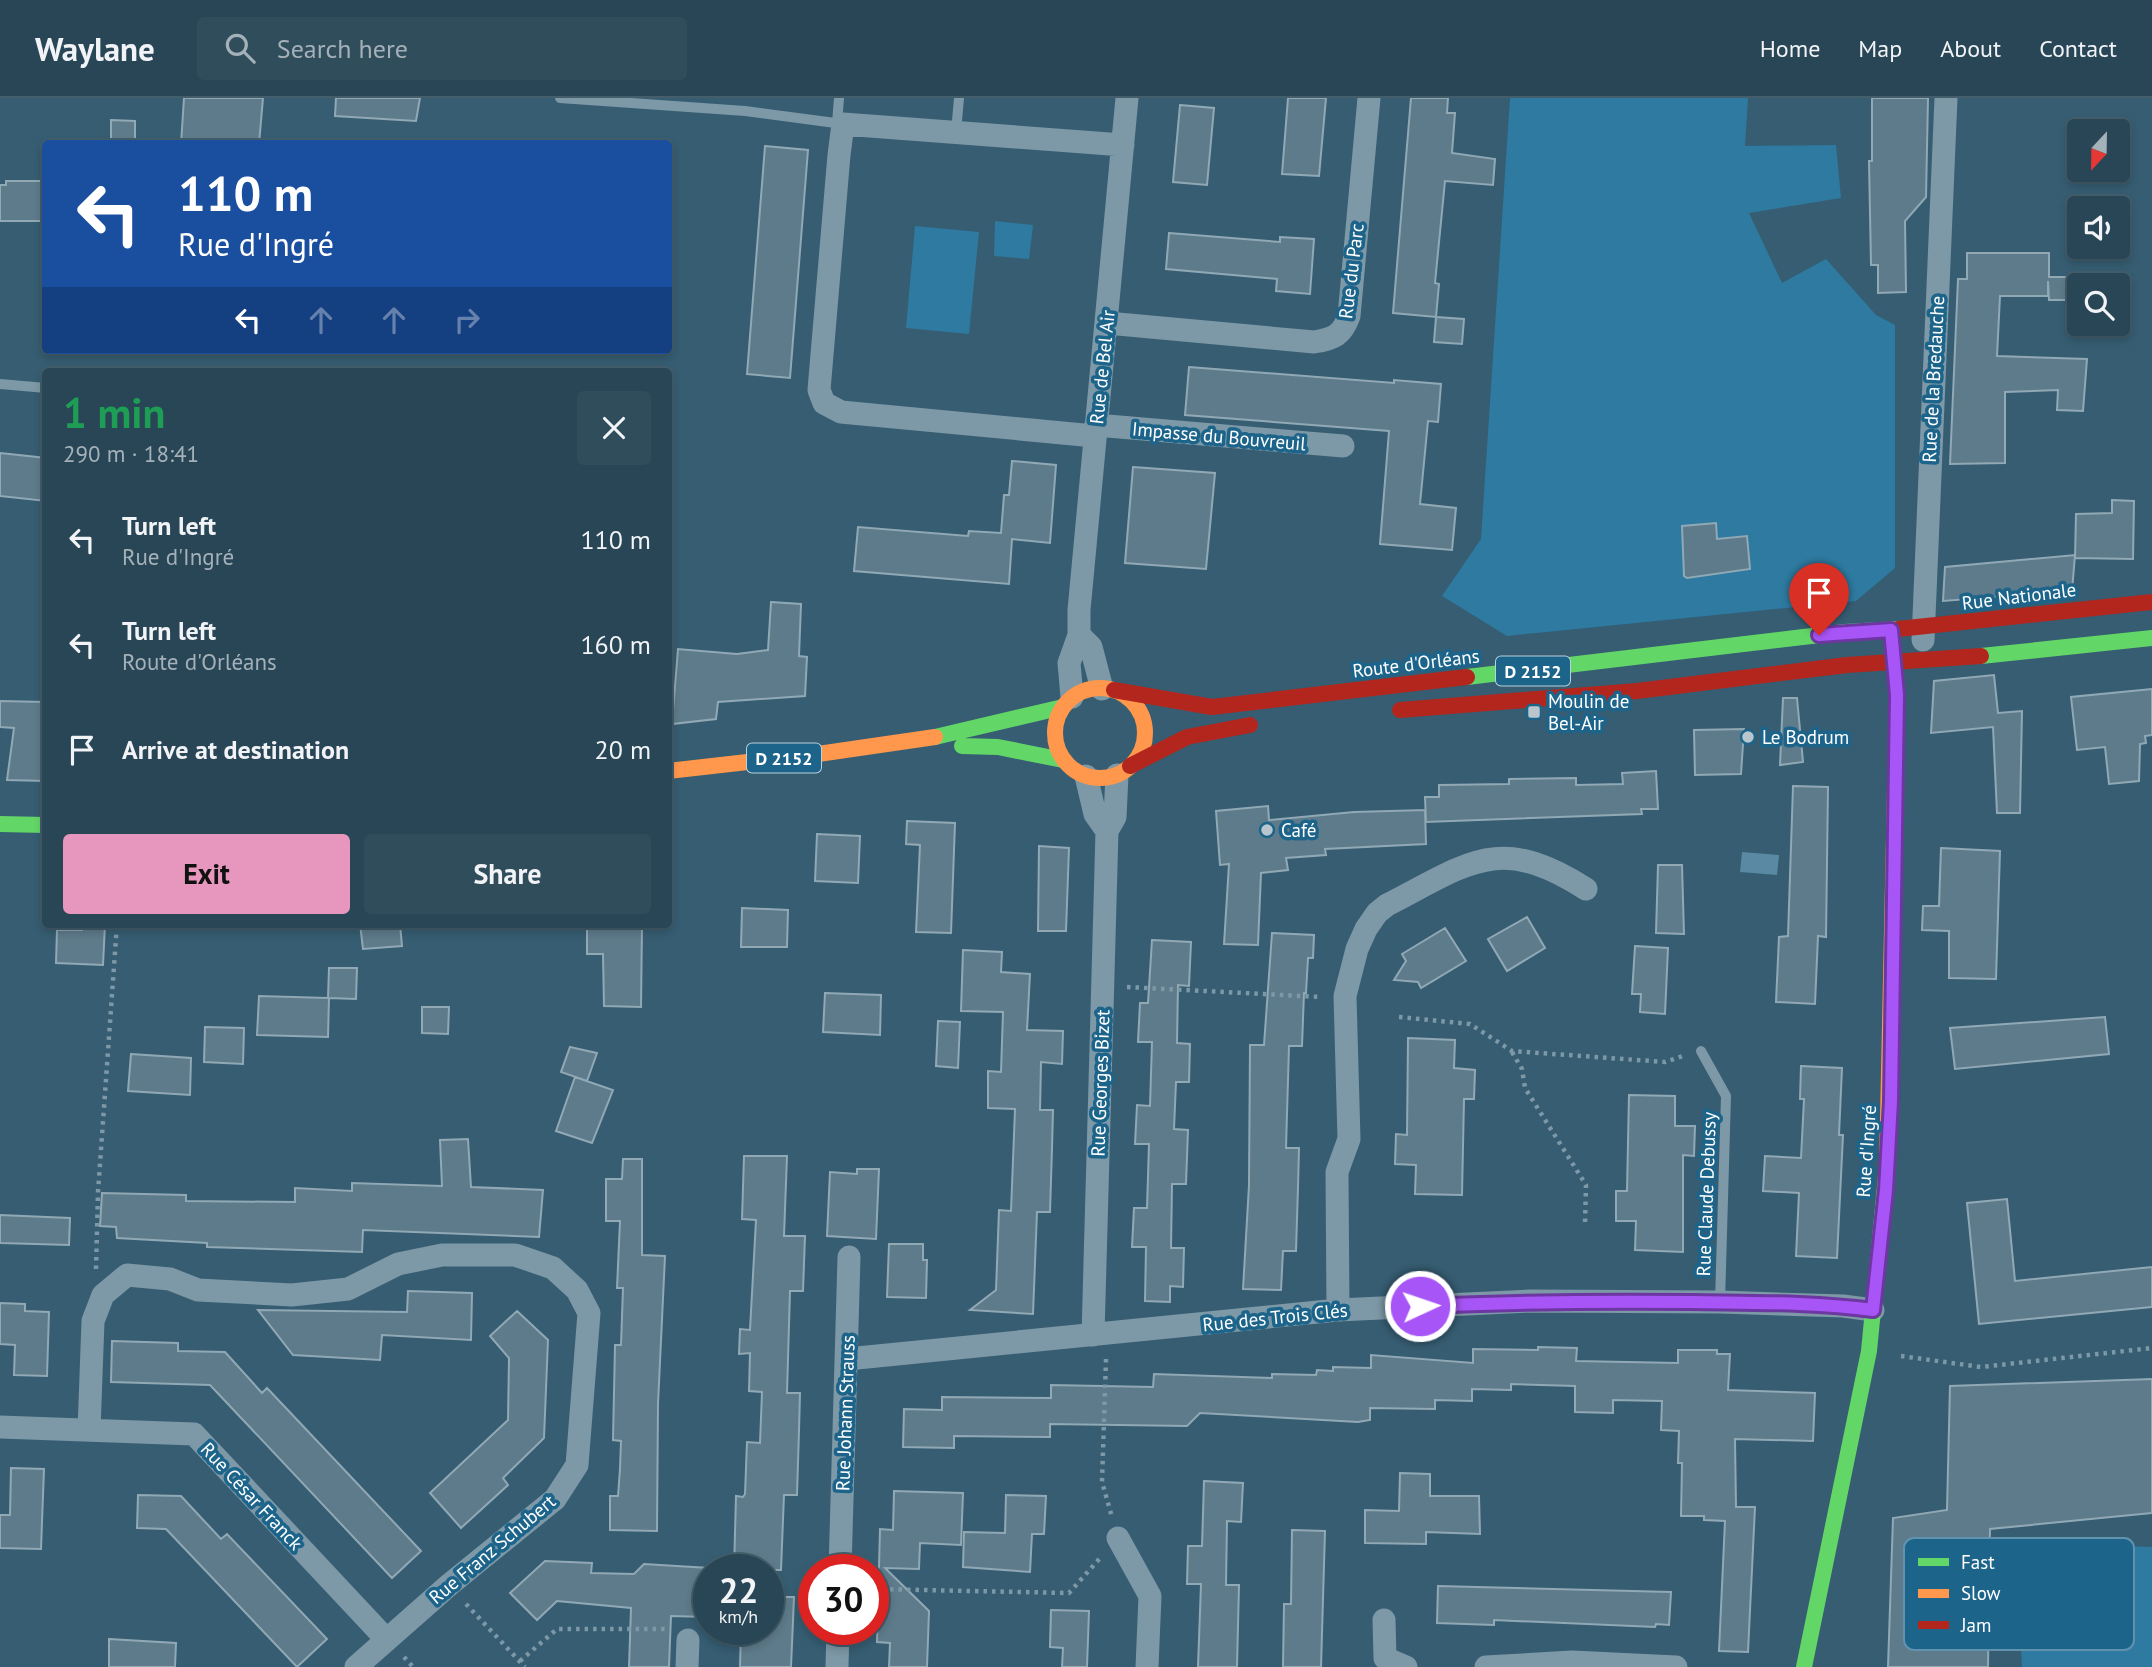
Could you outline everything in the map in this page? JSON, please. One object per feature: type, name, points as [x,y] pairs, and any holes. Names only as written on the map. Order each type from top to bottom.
[{"type":"main road","name":"Rue Nationale","points":[[1891,630],[2152,602]]},
{"type":"main road","name":"Rue d'Ingré","points":[[1804,1667],[1869,1351],[1886,1190],[1891,1101],[1897,695],[1891,630]]},
{"type":"main road","name":"Route d'Orléans","points":[[1108,689],[1212,707],[1845,632],[1891,630]]},
{"type":"main road","name":"D 2152","points":[[1389,711],[1637,691],[1847,665],[1894,664],[2152,638]]},
{"type":"main road","points":[[1123,771],[1142,747],[1144,724],[1138,709],[1128,697],[1108,689],[1085,690],[1068,702],[1055,733],[1063,760],[1086,776],[1102,778],[1123,771],[1182,737],[1210,729],[1265,724]]},
{"type":"main road","name":"D 2152","points":[[672,771],[899,746],[995,727],[1068,702]]},
{"type":"main road","name":"D 2152","points":[[899,746],[998,747],[1063,760]]},
{"type":"main road","points":[[0,824],[42,825]]},
{"type":"street","name":"Rue de Bel Air","points":[[1068,702],[1069,663],[1079,635],[1095,431],[1127,98]]},
{"type":"street","name":"Rue du Parc","points":[[1107,323],[1314,342],[1334,339],[1344,330],[1349,316],[1369,98]]},
{"type":"street","name":"Rue de la Bredauche","points":[[1924,661],[1922,628],[1947,98]]},
{"type":"street","points":[[840,124],[1123,145]]},
{"type":"street","name":"Impasse du Bouvreuil","points":[[840,124],[819,390],[824,403],[841,412],[1343,446]]},
{"type":"street","points":[[1079,635],[1091,647],[1108,689]]},
{"type":"street","name":"Rue Georges Bizet","points":[[1100,1343],[1107,831],[1115,817],[1123,771]]},
{"type":"street","name":"Rue Georges Bizet","points":[[1086,776],[1095,814],[1107,831]]},
{"type":"street","points":[[1338,1310],[1337,1172],[1349,1139],[1345,996],[1357,949],[1366,929],[1377,913],[1387,905],[1464,866],[1486,858],[1519,858],[1552,867],[1586,889]]},
{"type":"street","name":"Rue Franz Schubert","points":[[103,1295],[127,1275],[170,1279],[198,1290],[212,1291],[292,1295],[348,1289],[398,1264],[442,1255],[515,1255],[553,1268],[577,1290],[589,1314],[577,1465],[555,1499],[449,1585],[356,1667]]},
{"type":"street","name":"Rue Johann Strauss","points":[[841,1554],[849,1257]]},
{"type":"street","points":[[89,1430],[93,1321],[103,1295]]},
{"type":"street","name":"Rue des Trois Clés","points":[[847,1359],[1100,1343],[1338,1310],[1530,1301],[1720,1302],[1843,1306],[1873,1310]]},
{"type":"street","name":"Rue César Franck","points":[[0,1427],[194,1434],[386,1639]]},
{"type":"street","points":[[1118,1538],[1150,1596],[1147,1667]]},
{"type":"street","points":[[1384,1620],[1385,1658],[1406,1667]]},
{"type":"street","points":[[687,1667],[688,1640]]},
{"type":"street","points":[[837,1667],[838,1645]]},
{"type":"street","points":[[1486,1667],[1572,1662],[1676,1667]]},
{"type":"lane","points":[[560,98],[745,111],[840,124],[839,98]]},
{"type":"lane","points":[[957,132],[959,98]]},
{"type":"lane","points":[[0,384],[42,388]]},
{"type":"lane","name":"Rue Claude Debussy","points":[[1701,1051],[1726,1096],[1720,1302]]},
{"type":"path","points":[[103,1295],[96,1281],[96,1226],[117,928]]},
{"type":"path","points":[[1119,986],[1330,998]]},
{"type":"path","points":[[1399,1017],[1470,1024],[1512,1051],[1522,1069],[1525,1088],[1586,1185],[1585,1223]]},
{"type":"path","points":[[1512,1051],[1665,1062]]},
{"type":"path","points":[[889,1589],[1069,1593],[1118,1538],[1102,1482],[1100,1343]]},
{"type":"path","points":[[1901,1356],[1981,1367],[2152,1348]]},
{"type":"path","points":[[449,1585],[525,1667]]},
{"type":"path","points":[[520,1661],[557,1629],[674,1629],[688,1640]]},
{"type":"shaded area","points":[[1510,98],[1748,98],[1745,146],[1836,145],[1841,198],[1749,213],[1782,283],[1826,259],[1876,315],[1895,325],[1895,568],[1856,601],[1507,636],[1442,596],[1481,539]]},
{"type":"shaded area","points":[[995,221],[1033,225],[1029,259],[994,256]]},
{"type":"shaded area","points":[[915,226],[979,232],[969,334],[906,328]]},
{"type":"shaded area","points":[[1742,852],[1779,855],[1777,875],[1740,872]]},
{"type":"shaded area","points":[[2134,1546],[2152,1547],[2152,1667],[2022,1667],[2021,1650],[2134,1650]]},
{"type":"building","points":[[184,98],[263,98],[259,140],[181,140]]},
{"type":"building","points":[[336,98],[420,98],[416,121],[335,116]]},
{"type":"building","points":[[1288,98],[1326,98],[1319,176],[1282,174]]},
{"type":"building","points":[[1411,98],[1448,98],[1447,113],[1455,113],[1452,153],[1495,159],[1493,185],[1445,181],[1435,283],[1439,284],[1436,317],[1393,313]]},
{"type":"building","points":[[1872,98],[1928,98],[1926,197],[1905,221],[1906,292],[1878,293],[1878,265],[1871,265],[1869,161],[1872,161]]},
{"type":"building","points":[[1180,105],[1214,108],[1207,185],[1173,182]]},
{"type":"building","points":[[111,120],[135,121],[135,140],[111,140]]},
{"type":"building","points":[[765,146],[808,150],[790,378],[747,374]]},
{"type":"building","points":[[6,181],[42,181],[42,221],[0,221],[0,185],[6,185]]},
{"type":"building","points":[[1169,233],[1280,242],[1280,237],[1314,239],[1310,294],[1276,291],[1277,279],[1166,269]]},
{"type":"building","points":[[1967,253],[2049,253],[2049,277],[2067,277],[2067,300],[2049,300],[2048,281],[2048,296],[2000,296],[1997,356],[2087,359],[2083,411],[2057,410],[2058,390],[2005,392],[2005,463],[1950,464],[1958,279],[1967,279]]},
{"type":"building","points":[[1436,317],[1464,319],[1462,344],[1434,342]]},
{"type":"building","points":[[1189,367],[1394,383],[1394,380],[1441,384],[1438,422],[1428,421],[1420,504],[1456,508],[1452,550],[1380,544],[1389,431],[1185,415]]},
{"type":"building","points":[[0,453],[42,458],[42,501],[0,496]]},
{"type":"building","points":[[1012,461],[1056,465],[1050,543],[1012,539],[1009,584],[854,571],[858,527],[968,536],[969,531],[1001,533],[1004,495],[1009,495]]},
{"type":"building","points":[[1133,467],[1215,473],[1206,569],[1125,563]]},
{"type":"building","points":[[2112,500],[2134,501],[2133,559],[2075,558],[2076,514],[2112,513]]},
{"type":"building","points":[[1716,523],[1717,539],[1747,536],[1750,569],[1687,578],[1684,576],[1682,526]]},
{"type":"building","points":[[2075,555],[2072,591],[1943,601],[1945,567]]},
{"type":"building","points":[[771,602],[801,604],[799,656],[807,657],[805,696],[718,702],[716,719],[672,724],[678,649],[737,654],[768,650]]},
{"type":"building","points":[[1994,675],[1998,713],[2022,711],[2020,813],[1997,813],[1993,727],[1931,733],[1934,681]]},
{"type":"building","points":[[2152,689],[2152,735],[2145,736],[2146,743],[2140,744],[2139,781],[2109,784],[2105,747],[2077,750],[2071,697]]},
{"type":"building","points":[[1783,698],[1797,698],[1803,762],[1780,765]]},
{"type":"building","points":[[0,701],[42,702],[42,781],[7,780],[14,728],[0,727]]},
{"type":"building","points":[[1744,729],[1741,774],[1695,775],[1694,730]]},
{"type":"building","points":[[1656,771],[1658,809],[1641,809],[1642,814],[1426,822],[1425,797],[1439,797],[1439,785],[1509,784],[1509,779],[1576,778],[1576,785],[1623,784],[1622,773]]},
{"type":"building","points":[[1793,786],[1828,787],[1826,937],[1818,936],[1815,1004],[1776,1002],[1779,937],[1788,936]]},
{"type":"building","points":[[1268,806],[1269,820],[1354,812],[1425,810],[1426,844],[1325,849],[1326,855],[1286,858],[1288,870],[1261,873],[1258,945],[1224,944],[1229,864],[1220,865],[1216,811]]},
{"type":"building","points":[[907,821],[955,823],[951,933],[916,932],[920,845],[906,844]]},
{"type":"building","points":[[817,834],[860,836],[858,883],[815,881]]},
{"type":"building","points":[[1039,846],[1069,848],[1066,931],[1038,931]]},
{"type":"building","points":[[1941,848],[2000,851],[1996,979],[1949,978],[1949,931],[1922,930],[1923,906],[1939,906]]},
{"type":"building","points":[[1658,865],[1682,865],[1684,934],[1656,933]]},
{"type":"building","points":[[742,908],[788,910],[787,947],[741,947]]},
{"type":"building","points":[[1527,917],[1545,948],[1507,971],[1488,939]]},
{"type":"building","points":[[105,928],[103,965],[56,963],[57,930]]},
{"type":"building","points":[[360,928],[400,928],[402,946],[363,949]]},
{"type":"building","points":[[587,928],[642,928],[641,1007],[604,1006],[603,954],[587,954]]},
{"type":"building","points":[[1445,928],[1466,961],[1421,988],[1418,982],[1394,980],[1406,961],[1402,954]]},
{"type":"building","points":[[1272,933],[1314,935],[1313,958],[1308,958],[1304,993],[1302,1046],[1289,1046],[1286,1148],[1299,1148],[1296,1251],[1283,1251],[1281,1290],[1243,1289],[1249,1185],[1250,1045],[1264,1045]]},
{"type":"building","points":[[1152,940],[1191,942],[1189,986],[1178,985],[1177,1043],[1190,1044],[1189,1082],[1176,1082],[1174,1129],[1188,1130],[1186,1184],[1172,1184],[1171,1248],[1184,1248],[1183,1287],[1170,1286],[1170,1302],[1145,1301],[1146,1247],[1132,1247],[1134,1208],[1147,1208],[1149,1144],[1135,1144],[1137,1105],[1150,1106],[1152,1042],[1138,1042],[1140,1003],[1148,1003]]},
{"type":"building","points":[[1635,946],[1668,948],[1665,1014],[1640,1012],[1641,994],[1632,994]]},
{"type":"building","points":[[963,950],[1002,952],[1001,972],[1030,974],[1027,1030],[1063,1031],[1062,1064],[1041,1062],[1040,1110],[1053,1110],[1050,1212],[1037,1212],[1033,1314],[970,1310],[996,1290],[999,1210],[1011,1211],[1015,1109],[988,1108],[988,1071],[1001,1072],[1003,1012],[961,1011]]},
{"type":"building","points":[[329,968],[357,968],[356,999],[329,998],[328,1037],[257,1035],[259,996],[328,998]]},
{"type":"building","points":[[825,993],[881,995],[880,1035],[823,1032]]},
{"type":"building","points":[[422,1007],[449,1007],[448,1034],[422,1033]]},
{"type":"building","points":[[2105,1017],[2109,1054],[1955,1069],[1950,1028]]},
{"type":"building","points":[[938,1021],[960,1022],[958,1068],[936,1066]]},
{"type":"building","points":[[205,1027],[244,1028],[243,1064],[204,1062]]},
{"type":"building","points":[[1408,1038],[1455,1040],[1454,1068],[1475,1070],[1474,1099],[1464,1099],[1462,1195],[1415,1194],[1416,1165],[1395,1164],[1396,1134],[1407,1135]]},
{"type":"building","points":[[570,1047],[597,1053],[587,1081],[561,1072]]},
{"type":"building","points":[[131,1054],[191,1058],[190,1095],[128,1091]]},
{"type":"building","points":[[1801,1066],[1842,1068],[1839,1135],[1843,1135],[1837,1258],[1796,1256],[1799,1193],[1763,1191],[1765,1156],[1801,1158],[1804,1099],[1800,1099]]},
{"type":"building","points":[[575,1077],[613,1090],[592,1143],[556,1131]]},
{"type":"building","points":[[1629,1095],[1675,1096],[1675,1126],[1695,1126],[1694,1156],[1683,1155],[1683,1252],[1635,1250],[1636,1221],[1616,1221],[1616,1191],[1627,1191]]},
{"type":"building","points":[[468,1139],[471,1187],[543,1190],[539,1237],[363,1230],[362,1252],[207,1247],[207,1243],[117,1238],[116,1227],[100,1226],[102,1193],[186,1195],[186,1201],[295,1202],[295,1188],[352,1191],[352,1183],[442,1186],[440,1140]]},
{"type":"building","points":[[744,1156],[787,1156],[784,1236],[805,1236],[803,1291],[790,1291],[787,1393],[800,1393],[797,1495],[784,1495],[782,1554],[734,1554],[736,1496],[743,1497],[745,1494],[747,1442],[760,1443],[762,1392],[749,1391],[750,1353],[739,1354],[740,1329],[750,1330],[756,1220],[742,1219]]},
{"type":"building","points":[[623,1159],[642,1159],[642,1255],[665,1256],[658,1404],[657,1531],[610,1530],[610,1496],[618,1496],[620,1469],[621,1441],[613,1440],[615,1345],[621,1345],[623,1288],[617,1288],[620,1221],[606,1221],[606,1179],[622,1179]]},
{"type":"building","points":[[857,1169],[879,1169],[876,1239],[827,1236],[830,1172],[857,1174]]},
{"type":"building","points":[[2007,1199],[2015,1281],[2152,1267],[2152,1307],[1979,1324],[1967,1203]]},
{"type":"building","points":[[0,1215],[70,1218],[69,1245],[0,1243]]},
{"type":"building","points":[[889,1244],[923,1244],[923,1260],[927,1260],[926,1298],[887,1297]]},
{"type":"building","points":[[408,1291],[472,1293],[471,1340],[382,1335],[380,1360],[293,1355],[258,1310],[407,1312]]},
{"type":"building","points":[[0,1303],[25,1304],[25,1311],[49,1312],[47,1376],[14,1375],[15,1345],[0,1344]]},
{"type":"building","points":[[517,1311],[548,1340],[544,1438],[503,1478],[508,1485],[461,1528],[430,1493],[508,1420],[509,1358],[490,1336]]},
{"type":"building","points":[[112,1341],[178,1343],[178,1351],[225,1352],[262,1393],[267,1388],[421,1551],[392,1578],[210,1385],[111,1382]]},
{"type":"building","points":[[1538,1347],[1577,1348],[1576,1361],[1678,1363],[1678,1350],[1717,1350],[1717,1354],[1730,1354],[1728,1390],[1815,1393],[1813,1441],[1735,1439],[1736,1507],[1755,1507],[1748,1652],[1719,1651],[1725,1521],[1704,1520],[1704,1516],[1681,1516],[1682,1463],[1678,1463],[1679,1431],[1661,1430],[1662,1401],[1613,1400],[1613,1413],[1575,1412],[1575,1386],[1511,1384],[1511,1390],[1472,1389],[1472,1401],[1435,1400],[1435,1409],[1370,1408],[1370,1420],[1358,1422],[1200,1413],[1187,1426],[1050,1424],[1050,1437],[954,1436],[954,1448],[903,1447],[904,1409],[942,1410],[942,1397],[1051,1398],[1051,1385],[1153,1387],[1154,1374],[1272,1378],[1272,1374],[1316,1375],[1317,1370],[1333,1371],[1333,1367],[1371,1368],[1371,1355],[1473,1363],[1473,1349],[1538,1350]]},
{"type":"building","points":[[2152,1379],[2152,1513],[1990,1529],[1990,1538],[1904,1538],[1904,1650],[1988,1650],[1988,1667],[1888,1667],[1893,1518],[1947,1510],[1950,1386]]},
{"type":"building","points":[[11,1468],[44,1469],[41,1549],[0,1548],[0,1515],[10,1515]]},
{"type":"building","points":[[1400,1473],[1430,1474],[1430,1496],[1479,1496],[1480,1534],[1426,1532],[1426,1544],[1365,1543],[1365,1510],[1399,1511]]},
{"type":"building","points":[[1204,1481],[1243,1483],[1241,1522],[1227,1521],[1226,1585],[1239,1585],[1237,1667],[1198,1667],[1201,1584],[1187,1584],[1188,1546],[1202,1546]]},
{"type":"building","points":[[894,1491],[963,1493],[961,1545],[920,1543],[919,1569],[889,1568],[889,1554],[879,1554],[880,1529],[893,1530]]},
{"type":"building","points":[[138,1495],[181,1496],[221,1539],[227,1534],[327,1639],[297,1667],[166,1529],[137,1528]]},
{"type":"building","points":[[1006,1495],[1046,1496],[1044,1534],[1032,1534],[1030,1572],[963,1567],[964,1532],[1005,1533]]},
{"type":"building","points":[[1292,1530],[1325,1531],[1321,1667],[1283,1667],[1284,1604],[1291,1604]]},
{"type":"building","points":[[545,1561],[592,1563],[591,1573],[634,1574],[644,1564],[693,1567],[693,1617],[671,1616],[669,1667],[629,1667],[631,1608],[557,1601],[537,1620],[510,1593]]},
{"type":"building","points":[[889,1572],[929,1611],[927,1667],[889,1667]]},
{"type":"building","points":[[1438,1586],[1671,1592],[1669,1625],[1656,1624],[1655,1627],[1494,1620],[1494,1625],[1437,1623]]},
{"type":"building","points":[[784,1597],[794,1597],[791,1667],[740,1667],[741,1645],[784,1645]]},
{"type":"building","points":[[1051,1610],[1089,1611],[1087,1667],[1062,1667],[1063,1648],[1050,1647]]},
{"type":"building","points":[[109,1639],[176,1643],[175,1667],[109,1667]]},
{"type":"traffic: fast","points":[[1467,677],[1845,632],[1898,629]]},
{"type":"traffic: fast","points":[[1981,656],[2152,638]]},
{"type":"traffic: fast","points":[[935,737],[1063,707]]},
{"type":"traffic: fast","points":[[962,746],[998,747],[1063,760]]},
{"type":"traffic: fast","points":[[0,824],[42,825]]},
{"type":"traffic: fast","points":[[1804,1667],[1869,1351],[1887,1166]]},
{"type":"traffic: slow","points":[[1887,1166],[1897,695],[1892,638]]},
{"type":"traffic: slow","points":[[1100,688],[1117,692],[1132,701],[1141,716],[1145,733],[1141,750],[1132,765],[1117,774],[1100,778],[1083,774],[1068,765],[1059,750],[1055,733],[1059,716],[1068,701],[1083,692],[1100,688]]},
{"type":"traffic: slow","points":[[672,771],[935,737]]},
{"type":"traffic: jam","points":[[1898,629],[2152,602]]},
{"type":"traffic: jam","points":[[1400,710],[1637,691],[1847,665],[1981,656]]},
{"type":"traffic: jam","points":[[1114,690],[1212,707],[1467,677]]},
{"type":"traffic: jam","points":[[1130,766],[1187,737],[1250,725]]},
{"type":"place","name":"Moulin de Bel-Air","points":[[1534,712]]},
{"type":"place","name":"Le Bodrum","points":[[1748,737]]},
{"type":"place","name":"Café","points":[[1267,830]]},
{"type":"route","points":[[1420,1306],[1530,1301],[1720,1302],[1843,1306],[1873,1310],[1886,1190],[1891,1101],[1897,695],[1891,630],[1819,635]]}]
